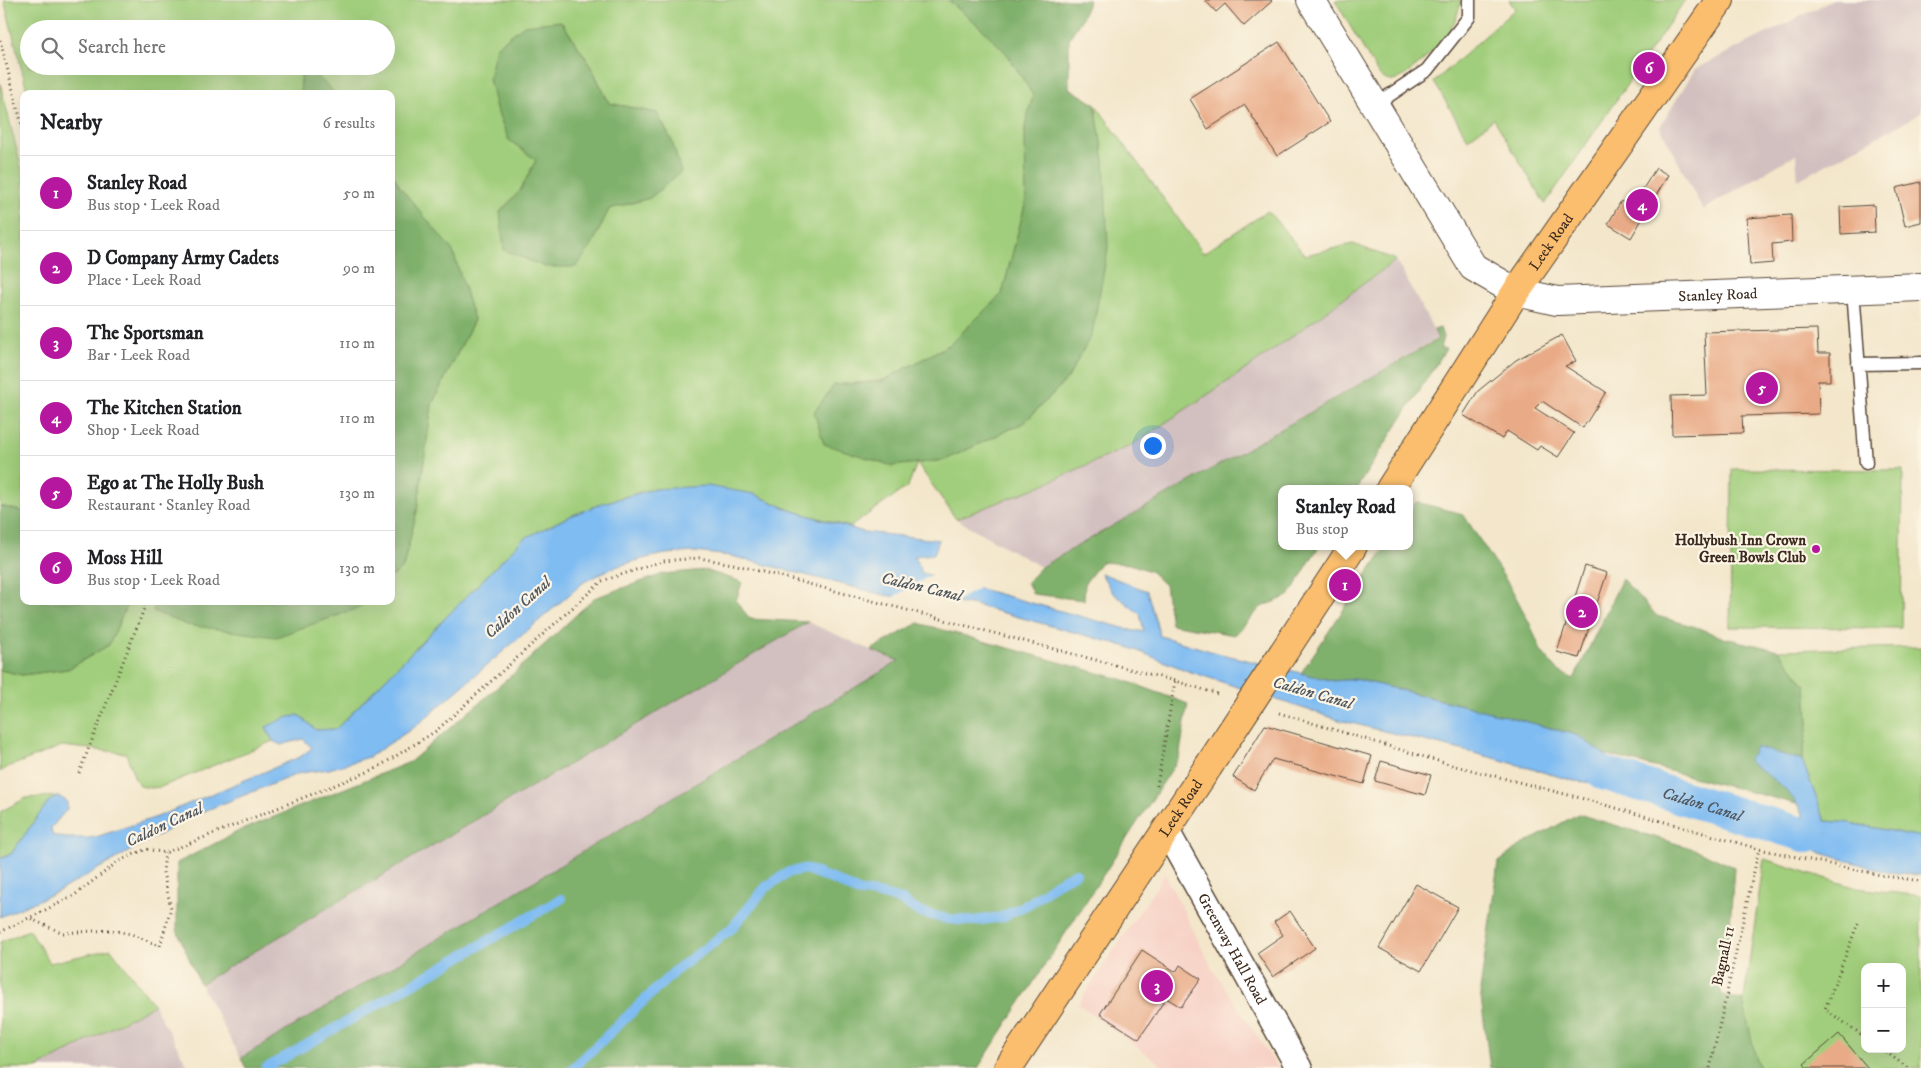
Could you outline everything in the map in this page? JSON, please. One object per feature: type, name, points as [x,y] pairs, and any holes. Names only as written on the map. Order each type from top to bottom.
[{"type":"highway","name":"Leek Road","points":[[1393,485],[1516,292],[1720,0]]},
{"type":"highway","name":"Leek Road","points":[[1008,1068],[1350,550]]},
{"type":"street","name":"Stanley Road","points":[[1312,0],[1473,267],[1516,292],[1557,301],[1921,287]]},
{"type":"street","name":"Greenway Hall Road","points":[[1166,830],[1299,1068]]},
{"type":"lane","points":[[1375,105],[1427,70],[1469,17],[1469,0]]},
{"type":"lane","points":[[1853,290],[1866,463]]},
{"type":"lane","points":[[1858,364],[1921,362]]},
{"type":"path","points":[[0,40],[20,118]]},
{"type":"path","points":[[0,932],[72,897],[118,861],[146,849],[165,853],[375,768],[436,730],[602,581],[663,561],[699,558],[733,564],[1222,695]]},
{"type":"path","points":[[78,774],[144,605]]},
{"type":"path","points":[[1166,830],[1156,791],[1175,681]]},
{"type":"path","points":[[1279,712],[1448,764],[1588,800],[1759,849],[1885,876],[1921,881]]},
{"type":"path","name":"Bagnall 11","points":[[1710,1068],[1759,849]]},
{"type":"path","points":[[30,919],[63,933],[110,930],[131,934],[160,946],[171,908],[163,872],[165,853]]},
{"type":"path","points":[[1858,924],[1825,1009],[1861,1034]]},
{"type":"path","points":[[1887,1053],[1908,1068]]},
{"type":"shaded area","points":[[1833,0],[1921,0],[1921,113],[1798,180],[1796,154],[1703,210],[1660,127],[1695,69]]},
{"type":"shaded area","points":[[1396,260],[1438,338],[1041,567],[956,519],[1033,489],[1251,366]]},
{"type":"shaded area","points":[[808,622],[899,661],[241,1058],[200,984]]},
{"type":"shaded area","points":[[1165,874],[1212,968],[1278,1068],[1166,1068],[1078,1004]]},
{"type":"shaded area","points":[[154,1005],[189,1068],[37,1068]]},
{"type":"green space","points":[[4,0],[948,0],[979,26],[1007,54],[1033,95],[1025,127],[1026,201],[1002,294],[949,345],[882,381],[834,385],[917,463],[908,486],[850,527],[790,510],[754,494],[653,489],[603,503],[568,517],[523,539],[336,729],[316,730],[299,715],[266,727],[273,741],[161,787],[140,786],[135,779],[126,753],[62,746],[8,767],[0,772],[0,670],[22,675],[68,669],[109,645],[127,605],[155,605],[154,611],[359,608],[362,605],[395,605],[395,574],[403,567],[417,511],[432,404],[474,320],[395,178],[395,90],[332,90],[316,75],[395,75],[395,20],[20,20],[20,63]],"holes":[[[561,21],[590,64],[609,103],[657,113],[650,198],[609,209],[591,247],[500,212],[520,191],[536,160],[509,140],[496,108],[489,78]]]},
{"type":"green space","points":[[948,0],[1089,0],[1081,20],[1069,39],[1069,88],[1095,104],[1104,161],[1108,248],[1092,334],[1068,378],[1025,422],[945,460],[892,466],[824,444],[814,412],[834,385],[882,381],[949,345],[1002,294],[1026,201],[1025,127],[1033,95],[1007,54],[979,26]]},
{"type":"green space","points":[[1335,0],[1461,0],[1461,3],[1453,26],[1441,42],[1425,59],[1407,73],[1400,78],[1389,81],[1377,72]]},
{"type":"green space","points":[[1509,0],[1685,0],[1545,204],[1494,119],[1468,139],[1434,82],[1515,9]]},
{"type":"green space","points":[[561,21],[590,65],[609,103],[657,113],[672,141],[681,172],[650,198],[609,209],[591,247],[576,267],[545,267],[504,250],[500,212],[520,191],[536,160],[509,140],[496,108],[489,78],[496,47],[524,25]]},
{"type":"green space","points":[[23,75],[301,75],[300,90],[27,90]]},
{"type":"green space","points":[[301,75],[316,75],[332,90],[300,90]]},
{"type":"green space","points":[[0,83],[20,162],[20,511],[0,506]]},
{"type":"green space","points":[[1095,104],[1203,253],[1268,211],[1305,255],[1353,244],[1396,260],[1251,366],[1130,446],[1033,489],[956,519],[917,463],[945,460],[1025,422],[1068,378],[1104,161]]},
{"type":"green space","points":[[395,178],[400,187],[453,251],[474,320],[432,404],[417,511],[403,567],[395,574]]},
{"type":"green space","points":[[1440,328],[1443,337],[1440,348],[1446,349],[1359,485],[1278,485],[1278,550],[1317,550],[1289,596],[1261,607],[1235,635],[1171,624],[1165,585],[1150,571],[1130,564],[1101,562],[1085,583],[1084,600],[1033,594],[1027,582],[1041,567],[1438,339],[1434,330]]},
{"type":"green space","name":"Hollybush Inn Crown Green Bowls Club","points":[[1732,469],[1903,470],[1901,628],[1730,627]]},
{"type":"green space","points":[[1416,502],[1463,514],[1511,588],[1530,624],[1541,651],[1558,671],[1574,679],[1622,579],[1657,616],[1696,627],[1724,638],[1778,650],[1806,685],[1808,724],[1802,760],[1756,748],[1800,805],[1601,753],[1579,736],[1502,715],[1356,679],[1334,681],[1301,673],[1383,550],[1413,550],[1413,507]]},
{"type":"green space","points":[[0,506],[20,511],[20,605],[127,605],[109,645],[68,669],[22,675],[0,670]]},
{"type":"green space","points":[[705,570],[742,582],[736,601],[750,619],[808,622],[200,984],[177,930],[177,863],[239,831],[410,762],[513,674],[594,598],[663,574]]},
{"type":"green space","points":[[155,605],[362,605],[359,608],[276,637],[187,625],[153,611]]},
{"type":"green space","points":[[918,623],[1124,680],[1188,704],[1179,758],[978,1068],[246,1068],[241,1058],[899,661],[871,650]]},
{"type":"green space","points":[[1921,647],[1921,837],[1850,823],[1825,821],[1802,760],[1808,724],[1806,685],[1778,650]]},
{"type":"green space","points":[[57,796],[48,802],[11,854],[0,859],[0,812],[26,798]]},
{"type":"green space","points":[[1578,814],[1694,849],[1734,867],[1729,940],[1721,994],[1743,1001],[1760,1068],[1490,1068],[1480,990],[1498,863],[1515,849]]},
{"type":"green space","points":[[1764,859],[1857,888],[1921,896],[1921,1068],[1734,1068]]},
{"type":"green space","points":[[29,930],[50,963],[111,949],[154,1005],[37,1068],[0,1068],[0,942]]},
{"type":"water","points":[[707,486],[754,494],[790,510],[864,532],[939,540],[934,554],[914,556],[922,573],[1134,631],[1144,631],[1140,614],[1112,592],[1101,573],[1147,591],[1160,636],[1217,653],[1334,681],[1355,679],[1579,736],[1620,766],[1655,779],[1639,792],[1608,784],[1574,781],[1494,758],[1339,720],[1188,671],[1128,647],[971,604],[939,603],[884,595],[731,556],[695,552],[665,554],[612,568],[584,582],[416,726],[369,757],[329,769],[300,773],[194,815],[57,892],[0,917],[0,859],[11,854],[48,802],[57,796],[67,801],[67,809],[51,828],[52,835],[64,838],[90,838],[157,817],[300,757],[312,748],[303,739],[281,745],[273,741],[266,727],[285,718],[299,715],[316,730],[336,729],[523,539],[568,517],[603,503],[653,489]]},
{"type":"water","points":[[1755,747],[1802,760],[1825,821],[1850,823],[1921,837],[1921,875],[1887,872],[1821,853],[1792,835],[1768,830],[1764,823],[1772,816],[1803,817],[1788,792],[1748,761]]},
{"type":"pier","points":[[933,574],[981,587],[948,606],[890,599]]},
{"type":"building","points":[[1205,0],[1272,1],[1244,26],[1225,4],[1216,12]]},
{"type":"building","points":[[1279,42],[1330,122],[1277,156],[1245,105],[1208,129],[1190,99]]},
{"type":"building","points":[[1656,168],[1668,175],[1631,238],[1608,224],[1621,201],[1631,208]]},
{"type":"building","points":[[1921,182],[1921,222],[1905,226],[1896,188]]},
{"type":"building","points":[[1874,205],[1875,232],[1841,234],[1840,207]]},
{"type":"building","points":[[1791,215],[1792,242],[1772,244],[1773,263],[1750,265],[1747,218]]},
{"type":"building","points":[[1817,329],[1818,353],[1830,353],[1830,381],[1818,381],[1819,414],[1742,416],[1743,433],[1672,435],[1671,396],[1707,395],[1704,332]]},
{"type":"building","points":[[1562,335],[1576,361],[1565,366],[1606,392],[1583,428],[1542,401],[1535,408],[1574,433],[1558,457],[1540,446],[1537,450],[1507,431],[1502,439],[1463,415],[1478,391],[1516,360]]},
{"type":"building","points":[[1585,566],[1607,573],[1579,658],[1557,652]]},
{"type":"building","points":[[1265,725],[1372,756],[1364,784],[1273,759],[1254,790],[1233,777]]},
{"type":"building","points":[[1381,761],[1431,775],[1425,795],[1375,781]]},
{"type":"building","points":[[1416,884],[1458,907],[1421,971],[1379,948]]},
{"type":"building","points":[[1290,911],[1315,948],[1273,977],[1257,953],[1283,935],[1274,922]]},
{"type":"building","points":[[1142,950],[1176,972],[1180,965],[1201,979],[1181,1007],[1166,998],[1139,1039],[1100,1014]]},
{"type":"building","points":[[1839,1034],[1868,1068],[1807,1068],[1804,1064]]},
{"type":"waterway","name":"Caldon Canal","points":[[1603,773],[1808,836]]},
{"type":"waterway","points":[[573,1068],[675,971],[731,929],[766,887],[789,872],[806,869],[856,891],[901,900],[919,912],[948,919],[974,921],[1002,917],[1030,903],[1055,884],[1076,873]]},
{"type":"waterway","points":[[266,1068],[561,899]]},
{"type":"place","name":"Moss Hill","points":[[1649,68]]},
{"type":"place","name":"The Kitchen Station","points":[[1642,205]]},
{"type":"place","name":"Ego at The Holly Bush","points":[[1762,388]]},
{"type":"place","name":"Hollybush Inn Crown Green Bowls Club","points":[[1816,549]]},
{"type":"place","name":"Stanley Road","points":[[1345,585]]},
{"type":"place","name":"D Company Army Cadets","points":[[1582,612]]},
{"type":"place","name":"The Sportsman","points":[[1157,986]]}]
